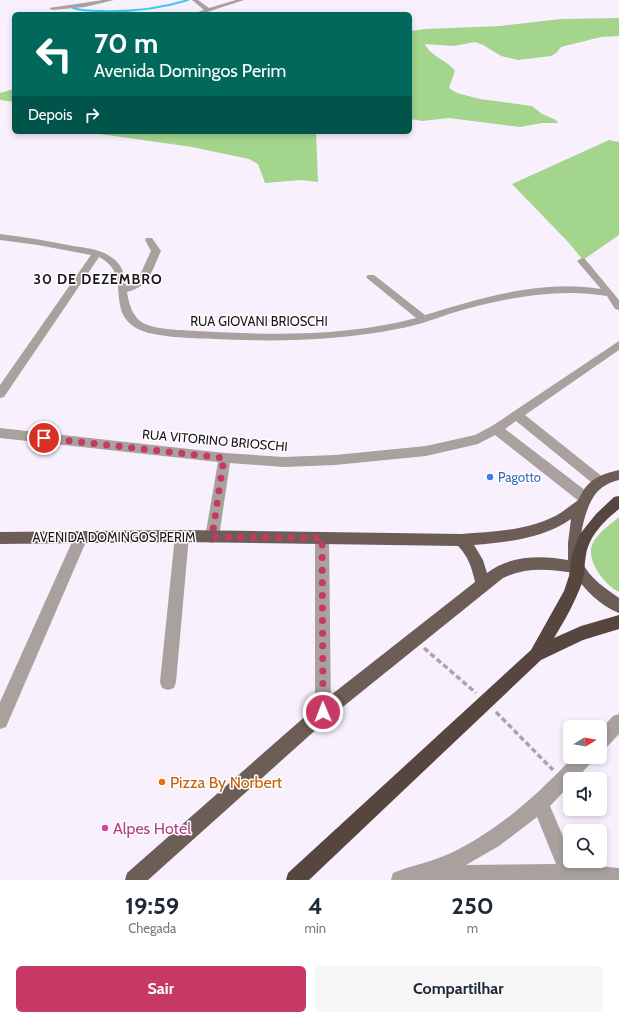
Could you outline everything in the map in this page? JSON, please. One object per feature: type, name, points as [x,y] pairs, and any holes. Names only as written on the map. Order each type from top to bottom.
[{"type":"highway","points":[[536,655],[574,584],[584,540],[590,529],[619,501]]},
{"type":"highway","points":[[296,880],[536,655],[581,633],[619,622]]},
{"type":"main road","name":"AVENIDA DOMINGOS PERIM","points":[[0,538],[182,536],[462,540],[509,535],[540,528],[560,520],[612,476]]},
{"type":"main road","points":[[583,501],[575,540],[574,554],[597,590],[619,606]]},
{"type":"main road","points":[[462,540],[468,546],[476,559],[483,584]]},
{"type":"main road","points":[[134,880],[323,712],[498,573],[518,565],[540,562],[562,565],[579,561]]},
{"type":"street","points":[[52,8],[85,5],[111,0]]},
{"type":"street","points":[[195,0],[208,10]]},
{"type":"street","points":[[202,12],[241,0]]},
{"type":"street","name":"RUA GIOVANI BRIOSCHI","points":[[0,237],[47,243],[97,253],[105,257],[118,267],[128,315],[132,321],[139,326],[151,330],[176,333],[248,336],[311,336],[382,329],[408,324],[497,299],[558,289],[586,289],[615,292]]},
{"type":"street","points":[[122,290],[139,284],[148,270],[156,251],[149,240]]},
{"type":"street","points":[[0,394],[97,253]]},
{"type":"street","points":[[582,261],[615,292],[619,307]]},
{"type":"street","points":[[371,277],[424,319]]},
{"type":"street","name":"RUA VITORINO BRIOSCHI","points":[[0,432],[224,458],[284,462],[384,456],[457,445],[478,438],[496,429],[619,345]]},
{"type":"street","points":[[516,415],[612,476]]},
{"type":"street","points":[[496,429],[583,501]]},
{"type":"street","points":[[212,537],[224,458]]},
{"type":"street","points":[[168,682],[182,536]]},
{"type":"street","points":[[0,721],[81,537]]},
{"type":"street","points":[[322,538],[323,712]]},
{"type":"street","points":[[607,735],[619,722]]},
{"type":"street","points":[[400,880],[423,875],[463,857],[486,844],[511,827],[540,803],[578,764]]},
{"type":"street","points":[[540,803],[571,877]]},
{"type":"street","points":[[423,875],[619,877]]},
{"type":"green space","points":[[619,18],[619,36],[601,37],[561,47],[551,56],[518,60],[501,56],[475,42],[454,46],[425,44],[431,52],[452,67],[455,71],[449,88],[457,93],[480,99],[532,106],[542,114],[556,120],[558,123],[542,123],[520,127],[449,118],[422,121],[412,119],[412,31],[500,26],[561,19]]},
{"type":"green space","points":[[12,90],[12,102],[0,100],[0,93]]},
{"type":"green space","points":[[100,134],[316,134],[318,182],[301,180],[265,183],[258,164],[249,159],[192,147]]},
{"type":"green space","points":[[609,140],[619,142],[619,235],[583,260],[569,243],[512,184]]},
{"type":"green space","points":[[619,517],[619,592],[607,583],[597,570],[591,555],[591,547],[596,537]]},
{"type":"waterway","points":[[73,8],[90,11],[134,10],[156,8],[188,0]]},
{"type":"place","name":"Pagotto","points":[[490,477]]},
{"type":"place","name":"Pizza By Norbert","points":[[162,782]]},
{"type":"place","name":"Alpes Hotel","points":[[105,828]]},
{"type":"district","name":"30 DE DEZEMBRO","points":[[98,279]]},
{"type":"route","points":[[44,438],[224,458],[212,537],[322,538],[323,712]]}]
